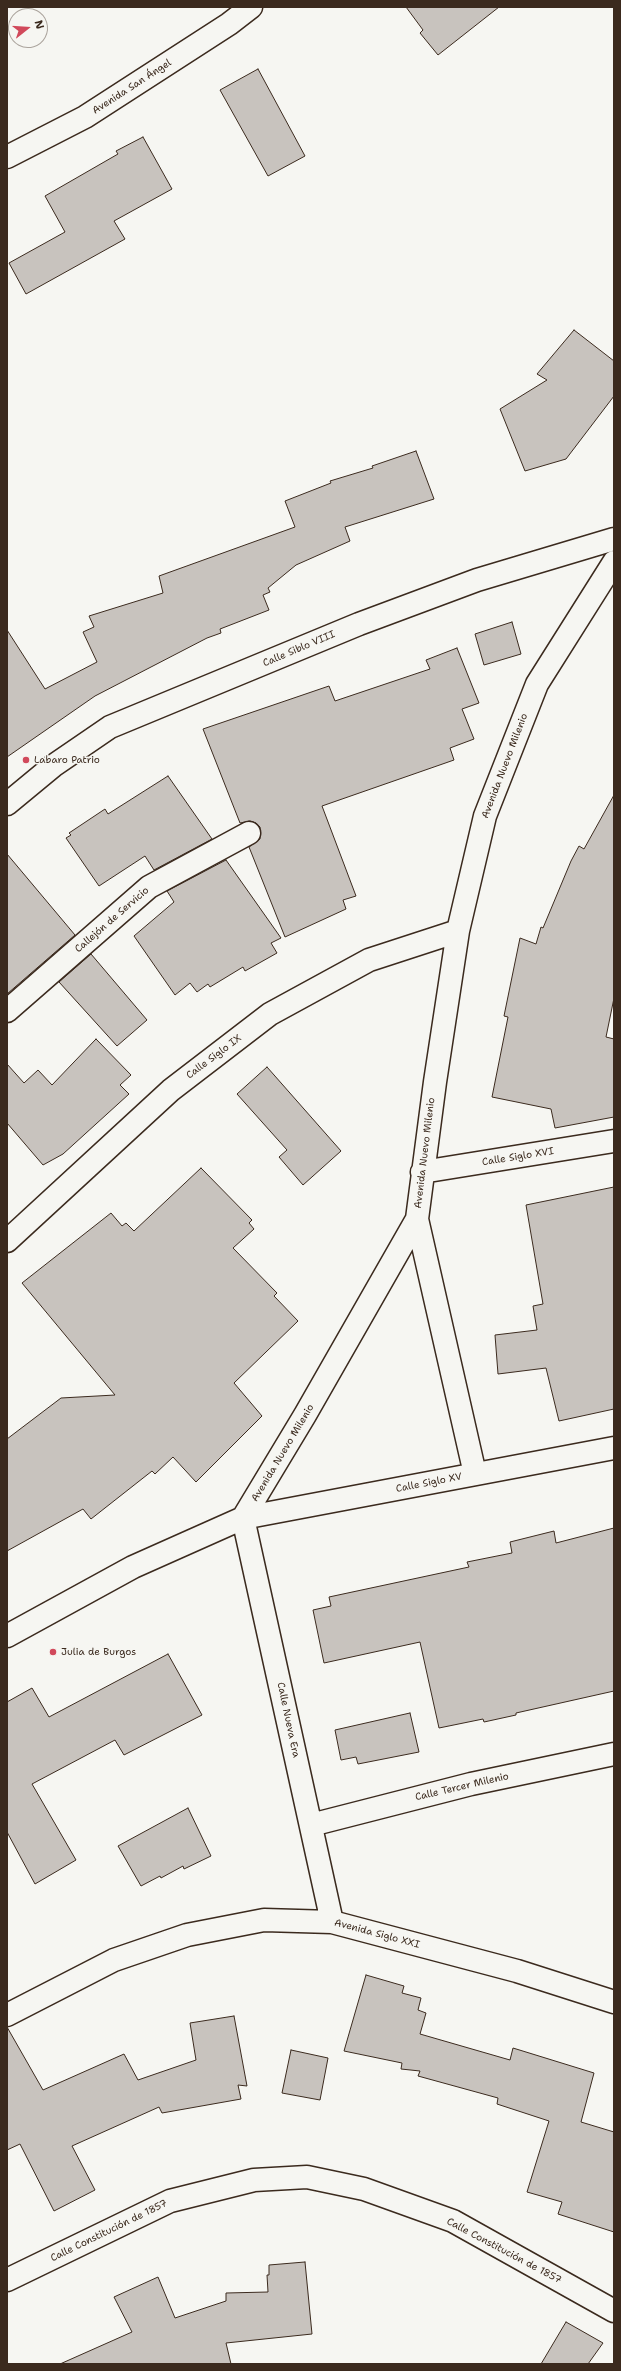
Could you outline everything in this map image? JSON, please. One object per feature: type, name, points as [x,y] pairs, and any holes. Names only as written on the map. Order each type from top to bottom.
[{"type":"street","name":"Avenida San Ángel","points":[[7,157],[85,117],[229,24],[251,7]]},
{"type":"street","name":"Calle Siblo VIII","points":[[7,804],[53,766],[110,727],[366,621],[477,580],[614,538]]},
{"type":"street","name":"Avenida Nuevo Milenio","points":[[243,1518],[305,1415],[417,1219],[422,1172],[458,931],[485,816],[537,684],[614,562]]},
{"type":"street","name":"Callejón de Servicio","points":[[7,1011],[149,887],[249,833]]},
{"type":"street","name":"Calle Siglo IX","points":[[7,1241],[171,1090],[270,1014],[368,960],[458,931]]},
{"type":"street","name":"Calle Siglo XVI","points":[[422,1172],[614,1141]]},
{"type":"street","points":[[417,1219],[475,1474]]},
{"type":"street","name":"Calle Siglo XV","points":[[243,1518],[614,1448]]},
{"type":"street","points":[[7,1636],[134,1567],[243,1518]]},
{"type":"street","name":"Calle Nueva Era","points":[[243,1518],[332,1922]]},
{"type":"street","name":"Calle Tercer Milenio","points":[[311,1825],[471,1784],[614,1754]]},
{"type":"street","name":"Avenida Siglo XXI","points":[[7,2015],[114,1960],[187,1934],[264,1920],[332,1922],[517,1971],[614,2002]]},
{"type":"street","name":"Calle Constitución de 1857","points":[[7,2280],[170,2201],[254,2180],[307,2177],[364,2189],[453,2221],[614,2311]]},
{"type":"building","points":[[406,7],[499,7],[438,55],[420,33],[423,30]]},
{"type":"building","points":[[258,69],[305,156],[268,176],[220,90]]},
{"type":"building","points":[[143,137],[172,189],[114,221],[125,239],[26,294],[9,263],[65,232],[45,196],[118,154],[116,151]]},
{"type":"building","points":[[574,330],[614,361],[614,396],[566,459],[525,471],[500,409],[547,380],[537,374]]},
{"type":"building","points":[[416,451],[434,499],[345,527],[350,541],[296,565],[268,588],[270,592],[263,595],[269,610],[220,629],[221,633],[207,638],[95,696],[7,757],[7,630],[45,689],[97,662],[83,632],[94,627],[89,616],[163,593],[159,576],[295,527],[285,501],[331,483],[330,481],[373,468],[372,466]]},
{"type":"building","points":[[512,622],[521,654],[484,665],[475,634]]},
{"type":"building","points":[[457,648],[479,703],[462,709],[474,739],[450,748],[454,760],[322,806],[356,896],[343,900],[346,909],[285,937],[249,847],[260,839],[260,827],[256,823],[250,821],[240,823],[203,729],[329,686],[335,701],[430,669],[426,660]]},
{"type":"building","points":[[168,776],[212,839],[154,870],[145,856],[99,886],[66,838],[71,835],[69,833],[105,809],[108,814]]},
{"type":"building","points":[[614,795],[614,998],[606,1037],[614,1039],[614,1117],[555,1128],[551,1109],[492,1097],[508,1017],[504,1016],[520,938],[536,944],[541,927],[543,928],[571,861],[579,846],[584,849]]},
{"type":"building","points":[[7,854],[75,935],[7,994]]},
{"type":"building","points":[[226,860],[281,938],[271,943],[277,953],[245,971],[243,967],[210,987],[208,984],[197,992],[190,983],[175,995],[134,936],[174,902],[167,891]]},
{"type":"building","points":[[91,954],[147,1020],[117,1046],[59,982]]},
{"type":"building","points":[[96,1039],[131,1075],[120,1085],[129,1094],[63,1154],[43,1165],[7,1123],[7,1064],[24,1083],[38,1070],[52,1085]]},
{"type":"building","points":[[267,1067],[341,1151],[303,1185],[279,1157],[287,1150],[237,1094]]},
{"type":"building","points":[[201,1168],[252,1220],[249,1223],[254,1229],[233,1248],[277,1293],[274,1296],[298,1321],[234,1383],[262,1416],[196,1482],[173,1457],[155,1474],[152,1471],[91,1519],[83,1509],[7,1551],[7,1439],[61,1398],[115,1395],[22,1283],[111,1213],[122,1226],[126,1223],[134,1231]]},
{"type":"building","points":[[614,1187],[614,1409],[559,1421],[546,1368],[498,1374],[495,1335],[537,1330],[533,1306],[543,1304],[526,1205]]},
{"type":"building","points":[[614,1528],[614,1691],[516,1713],[516,1715],[484,1722],[483,1719],[439,1728],[420,1642],[324,1663],[313,1610],[331,1606],[329,1597],[469,1567],[467,1562],[512,1553],[510,1542],[554,1531],[556,1543]]},
{"type":"building","points":[[168,1654],[202,1715],[124,1755],[115,1740],[32,1784],[76,1860],[35,1884],[7,1832],[7,1702],[32,1688],[49,1717]]},
{"type":"building","points":[[410,1713],[419,1752],[358,1764],[356,1757],[341,1760],[335,1730]]},
{"type":"building","points":[[188,1808],[211,1856],[184,1869],[183,1866],[161,1878],[160,1876],[141,1886],[118,1846]]},
{"type":"building","points":[[366,1975],[404,1986],[402,1993],[421,1998],[418,2010],[426,2013],[420,2034],[510,2060],[513,2048],[594,2073],[581,2122],[614,2132],[614,2232],[558,2214],[562,2202],[527,2192],[549,2121],[497,2104],[498,2098],[418,2076],[420,2071],[401,2069],[402,2063],[344,2051]]},
{"type":"building","points":[[234,2016],[247,2086],[238,2085],[241,2099],[162,2113],[159,2107],[72,2146],[95,2190],[54,2211],[20,2144],[7,2150],[7,2027],[43,2090],[124,2054],[138,2080],[196,2060],[190,2023]]},
{"type":"building","points":[[291,2050],[328,2058],[320,2100],[282,2093]]},
{"type":"building","points":[[305,2262],[312,2334],[226,2343],[231,2364],[60,2364],[132,2332],[114,2297],[158,2277],[175,2318],[226,2301],[226,2293],[268,2292],[267,2275],[269,2275],[269,2265]]},
{"type":"building","points":[[566,2322],[603,2343],[588,2364],[541,2364]]},
{"type":"place","name":"Labaro Patrio","points":[[26,760]]},
{"type":"place","name":"Julia de Burgos","points":[[53,1652]]}]
